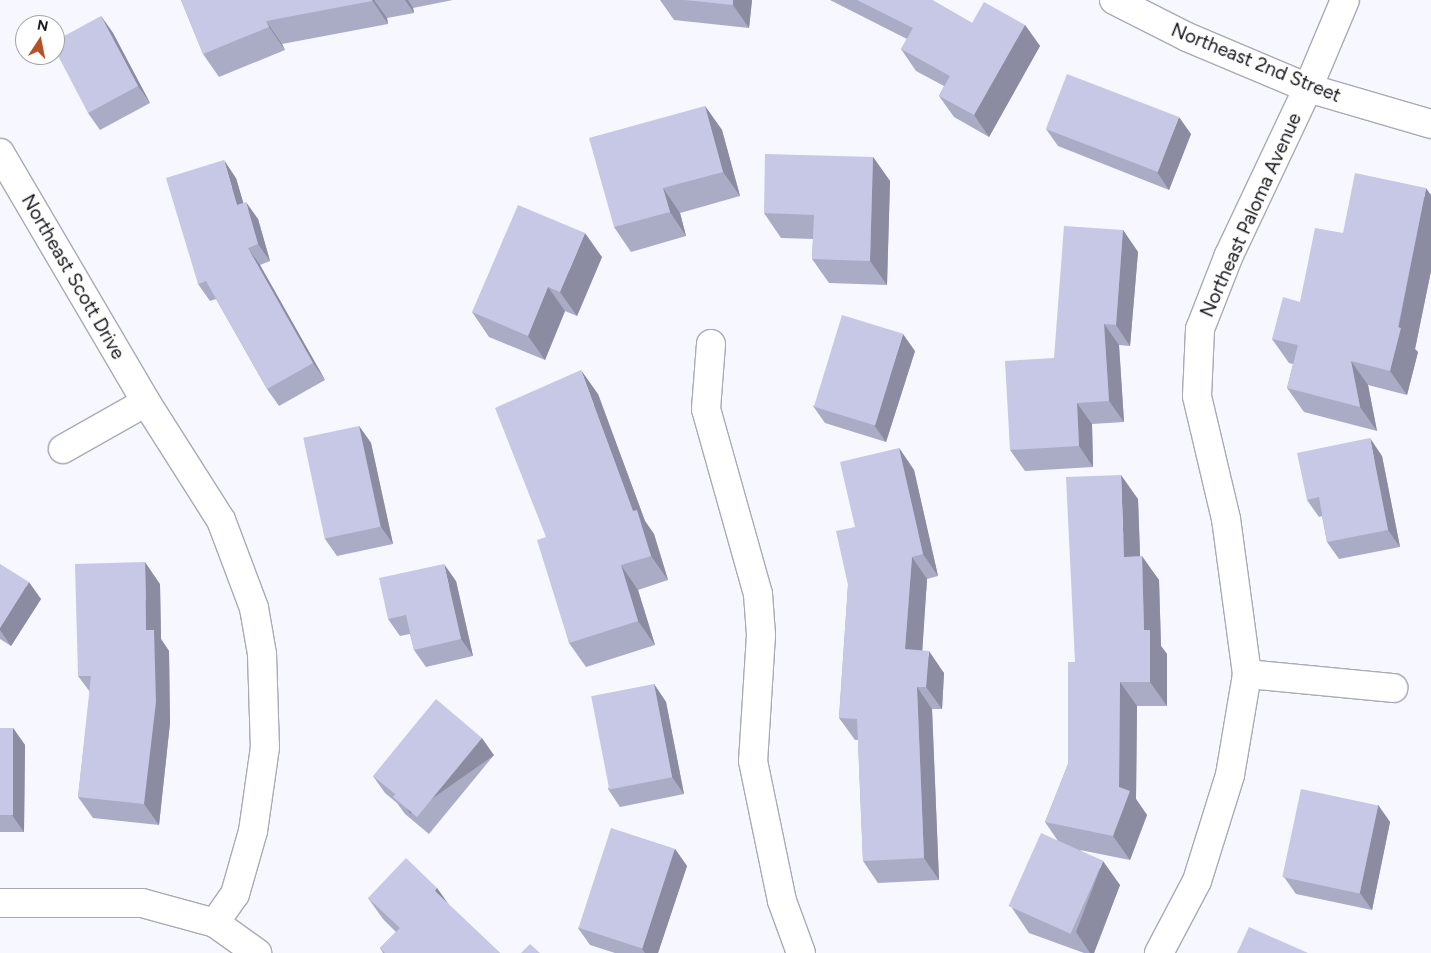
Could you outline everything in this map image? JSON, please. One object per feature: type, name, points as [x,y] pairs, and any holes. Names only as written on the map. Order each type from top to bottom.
[{"type":"street","name":"Northeast 2nd Street","points":[[1114,0],[1187,37],[1308,88],[1431,124]]},
{"type":"street","name":"Northeast Paloma Avenue","points":[[1159,953],[1197,881],[1230,775],[1247,674],[1226,519],[1198,396],[1200,329],[1229,255],[1308,88],[1346,0]]},
{"type":"street","name":"Northeast Scott Drive","points":[[0,153],[146,402],[221,520],[254,608],[262,654],[265,747],[253,832],[234,894],[215,923]]},
{"type":"street","points":[[711,344],[706,409],[758,594],[761,635],[753,761],[782,901],[801,953]]},
{"type":"street","points":[[63,449],[146,402]]},
{"type":"street","points":[[1247,674],[1393,688]]},
{"type":"street","points":[[0,903],[142,904],[215,923],[257,953]]},
{"type":"building","points":[[181,0],[372,1],[266,21],[269,27],[203,54]]},
{"type":"building","points":[[684,0],[733,0],[733,5]]},
{"type":"building","points":[[857,0],[932,0],[972,23],[984,2],[1025,25],[974,115],[939,96],[950,76],[901,49],[913,28]]},
{"type":"building","points":[[101,16],[138,86],[88,113],[63,65],[65,65],[65,36]]},
{"type":"building","points":[[1067,74],[1179,117],[1158,172],[1046,129]]},
{"type":"building","points":[[705,106],[723,172],[663,188],[670,212],[614,227],[589,138]]},
{"type":"building","points":[[765,154],[873,157],[870,261],[812,259],[814,215],[764,213]]},
{"type":"building","points":[[224,160],[237,205],[246,202],[258,244],[248,248],[313,363],[267,389],[206,281],[198,284],[166,178]]},
{"type":"building","points":[[1355,173],[1426,188],[1398,327],[1401,328],[1390,371],[1351,361],[1360,407],[1287,388],[1298,345],[1272,339],[1283,297],[1300,302],[1315,228],[1343,233]]},
{"type":"building","points":[[518,205],[585,233],[560,292],[548,287],[528,336],[472,312]]},
{"type":"building","points":[[1064,226],[1123,230],[1116,325],[1104,324],[1109,401],[1077,403],[1079,446],[1010,450],[1005,361],[1054,358]]},
{"type":"building","points":[[842,315],[903,334],[875,426],[814,407]]},
{"type":"building","points":[[581,370],[633,511],[637,510],[651,556],[621,565],[638,621],[569,643],[537,540],[546,537],[495,408]]},
{"type":"building","points":[[359,426],[380,527],[325,539],[303,438]]},
{"type":"building","points":[[1370,438],[1388,530],[1327,542],[1319,497],[1307,500],[1297,453]]},
{"type":"building","points":[[899,448],[923,554],[912,557],[905,649],[929,651],[926,687],[917,687],[924,858],[863,861],[857,719],[839,718],[848,585],[836,531],[855,527],[840,462]]},
{"type":"building","points":[[1121,475],[1124,557],[1142,556],[1144,630],[1150,630],[1150,682],[1120,682],[1119,787],[1130,791],[1113,836],[1045,822],[1068,764],[1068,662],[1075,662],[1066,477]]},
{"type":"building","points":[[145,562],[146,630],[154,630],[156,702],[144,804],[78,797],[91,676],[78,676],[75,564]]},
{"type":"building","points":[[0,564],[29,582],[0,628]]},
{"type":"building","points":[[444,564],[461,639],[414,650],[406,615],[388,619],[379,578]]},
{"type":"building","points":[[654,684],[672,777],[609,789],[591,696]]},
{"type":"building","points":[[436,699],[482,738],[417,817],[393,797],[395,794],[373,776]]},
{"type":"building","points":[[0,728],[13,728],[13,815],[0,815]]},
{"type":"building","points":[[1301,789],[1378,805],[1360,893],[1282,877]]},
{"type":"building","points":[[611,828],[675,849],[642,949],[579,928]]},
{"type":"building","points":[[1041,833],[1103,861],[1071,934],[1008,906]]},
{"type":"building","points":[[406,858],[437,888],[435,891],[500,953],[385,953],[380,948],[400,928],[368,898]]},
{"type":"building","points":[[1249,927],[1308,953],[1237,953]]},
{"type":"building","points":[[530,944],[540,953],[521,953]]}]
